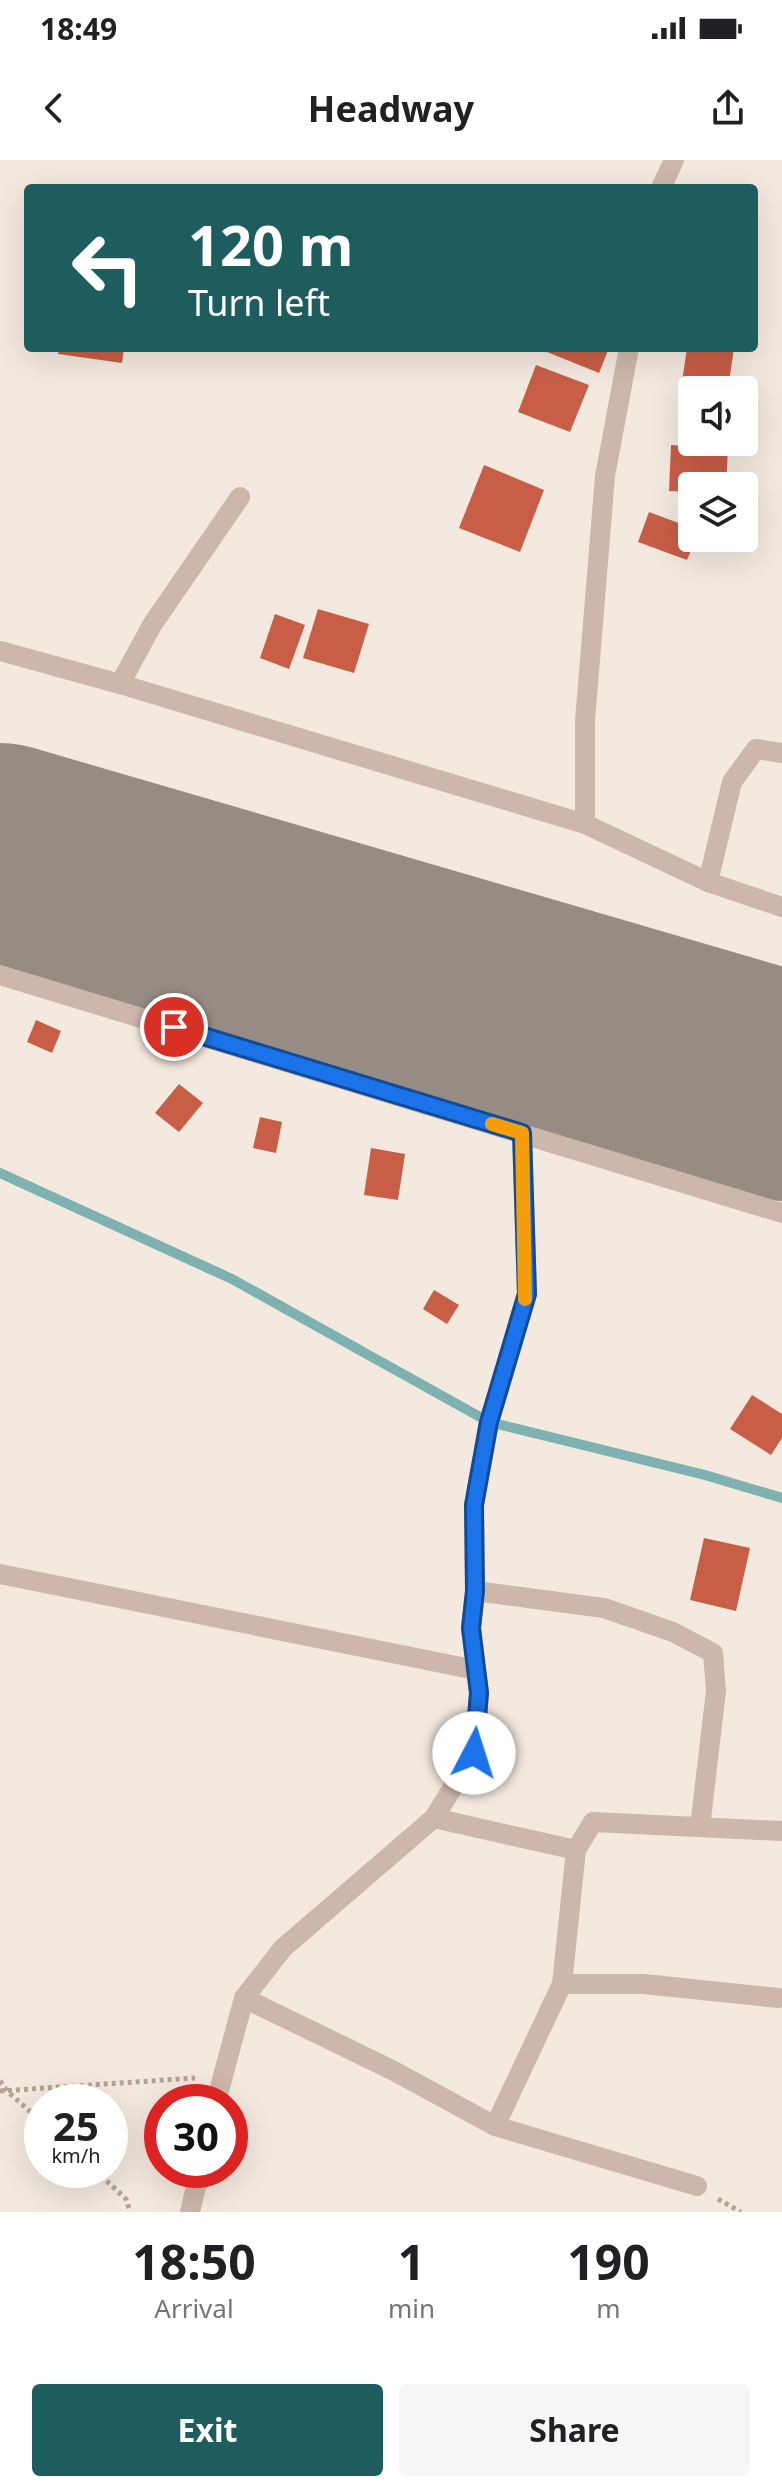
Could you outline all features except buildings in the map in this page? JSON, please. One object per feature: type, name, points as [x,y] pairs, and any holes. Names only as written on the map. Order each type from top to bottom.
[{"type":"street","points":[[663,184],[674,160]]},
{"type":"street","points":[[585,824],[585,721],[605,476],[628,352]]},
{"type":"street","points":[[120,684],[152,625],[240,497]]},
{"type":"street","points":[[0,651],[585,824],[708,882],[782,907]]},
{"type":"street","points":[[708,882],[732,782],[756,749],[782,753]]},
{"type":"street","points":[[0,975],[782,1213]]},
{"type":"street","points":[[220,2084],[244,1998],[283,1948],[434,1818],[474,1753],[479,1693],[471,1628],[475,1591],[474,1505],[489,1422],[527,1294],[522,1133]]},
{"type":"street","points":[[0,1574],[476,1670]]},
{"type":"street","points":[[475,1591],[604,1608],[673,1632],[713,1653],[716,1691],[700,1827]]},
{"type":"street","points":[[434,1818],[576,1850]]},
{"type":"street","points":[[495,2126],[562,1984],[576,1850],[593,1822],[782,1831]]},
{"type":"street","points":[[562,1984],[644,1984],[778,1998]]},
{"type":"street","points":[[244,1998],[392,2070],[495,2126],[697,2186]]},
{"type":"street","points":[[190,2212],[196,2188]]},
{"type":"path","points":[[3,2091],[222,2076]]},
{"type":"path","points":[[0,2081],[3,2091],[24,2108]]},
{"type":"path","points":[[114,2188],[126,2199],[130,2212]]},
{"type":"waterway","points":[[0,1173],[232,1279],[489,1422],[705,1475],[782,1498]]},
{"type":"runway","points":[[0,858],[782,1086]]},
{"type":"slow traffic","points":[[492,1124],[522,1133],[525,1299]]},
{"type":"route","points":[[174,1027],[522,1133],[527,1294],[489,1422],[474,1505],[475,1591],[471,1628],[479,1693],[474,1753]]}]
